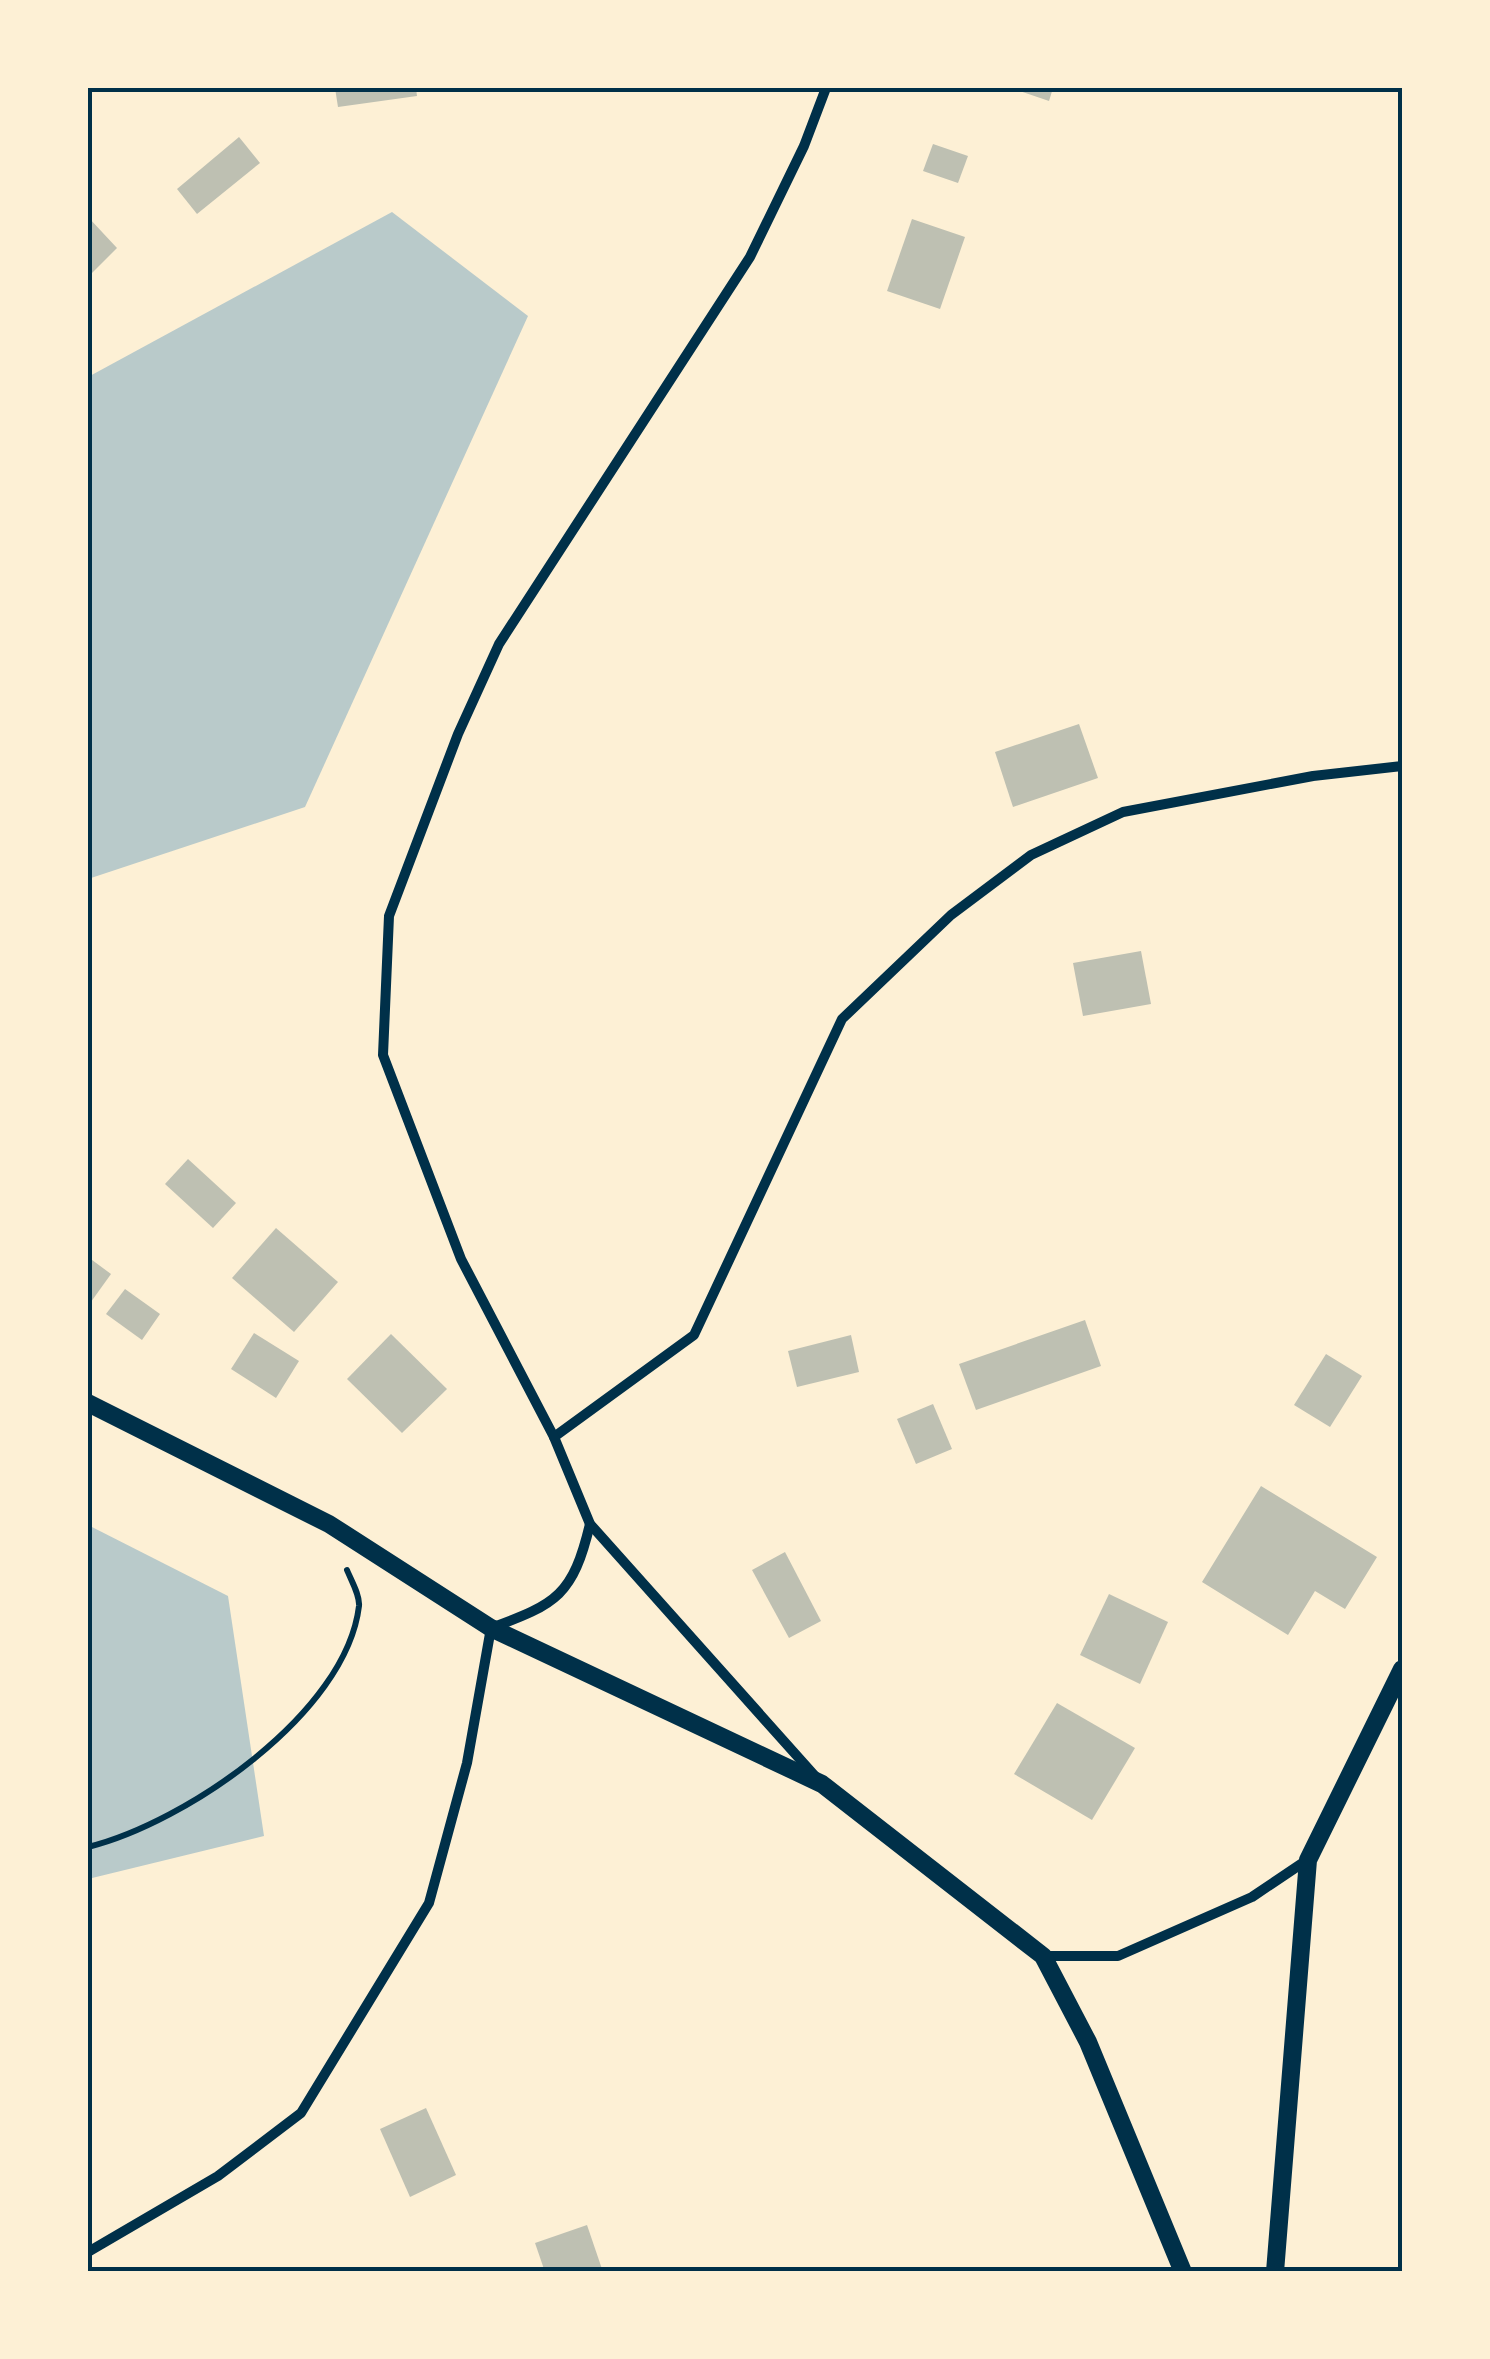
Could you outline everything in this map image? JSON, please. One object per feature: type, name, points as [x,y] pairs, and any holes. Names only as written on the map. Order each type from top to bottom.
[{"type":"street","points":[[826,88],[804,146],[750,257],[499,644],[458,734],[389,916],[383,1055],[461,1259],[554,1437],[590,1524],[822,1784],[1043,1956],[1088,2042],[1183,2272]]},
{"type":"street","points":[[554,1437],[694,1335],[842,1019],[952,916],[1032,854],[1123,812],[1312,776],[1402,766]]},
{"type":"street","points":[[88,1403],[330,1524],[491,1628],[822,1784]]},
{"type":"street","points":[[491,1628],[545,1608],[578,1570],[590,1524]]},
{"type":"street","points":[[88,2252],[218,2176],[302,2114],[429,1903],[467,1763],[491,1628]]},
{"type":"street","points":[[1275,2272],[1308,1860],[1402,1669]]},
{"type":"street","points":[[1043,1956],[1118,1956],[1252,1897],[1308,1860]]},
{"type":"path","points":[[88,1847],[113,1841],[213,1793],[291,1727],[344,1654],[360,1603],[330,1524]]},
{"type":"shaded area","points":[[392,212],[528,316],[305,807],[88,879],[88,377]]},
{"type":"shaded area","points":[[88,1525],[228,1596],[264,1836],[88,1879]]},
{"type":"building","points":[[335,88],[416,88],[417,96],[338,107]]},
{"type":"building","points":[[1011,88],[1053,88],[1049,101]]},
{"type":"building","points":[[239,137],[260,163],[197,214],[177,189]]},
{"type":"building","points":[[933,144],[968,156],[958,183],[923,171]]},
{"type":"building","points":[[88,217],[117,248],[88,277]]},
{"type":"building","points":[[912,219],[965,237],[940,309],[887,291]]},
{"type":"building","points":[[1079,724],[1098,778],[1013,807],[995,752]]},
{"type":"building","points":[[1141,951],[1151,1004],[1083,1016],[1073,963]]},
{"type":"building","points":[[188,1159],[236,1203],[213,1228],[165,1184]]},
{"type":"building","points":[[276,1228],[338,1282],[294,1332],[232,1278]]},
{"type":"building","points":[[88,1257],[111,1274],[88,1306]]},
{"type":"building","points":[[125,1289],[160,1314],[142,1340],[106,1314]]},
{"type":"building","points":[[1085,1320],[1101,1366],[976,1410],[959,1364]]},
{"type":"building","points":[[254,1333],[299,1361],[276,1398],[231,1369]]},
{"type":"building","points":[[391,1334],[447,1389],[402,1433],[347,1379]]},
{"type":"building","points":[[851,1335],[859,1372],[797,1387],[788,1351]]},
{"type":"building","points":[[1326,1354],[1362,1376],[1330,1427],[1294,1405]]},
{"type":"building","points":[[933,1404],[952,1449],[916,1464],[897,1419]]},
{"type":"building","points":[[1261,1486],[1377,1557],[1345,1609],[1315,1591],[1288,1635],[1202,1582]]},
{"type":"building","points":[[785,1552],[821,1621],[789,1638],[752,1570]]},
{"type":"building","points":[[1109,1594],[1168,1622],[1140,1684],[1080,1655]]},
{"type":"building","points":[[1057,1703],[1135,1748],[1092,1820],[1014,1774]]},
{"type":"building","points":[[426,2108],[456,2175],[410,2197],[380,2129]]},
{"type":"building","points":[[587,2225],[603,2272],[545,2272],[535,2243]]}]
